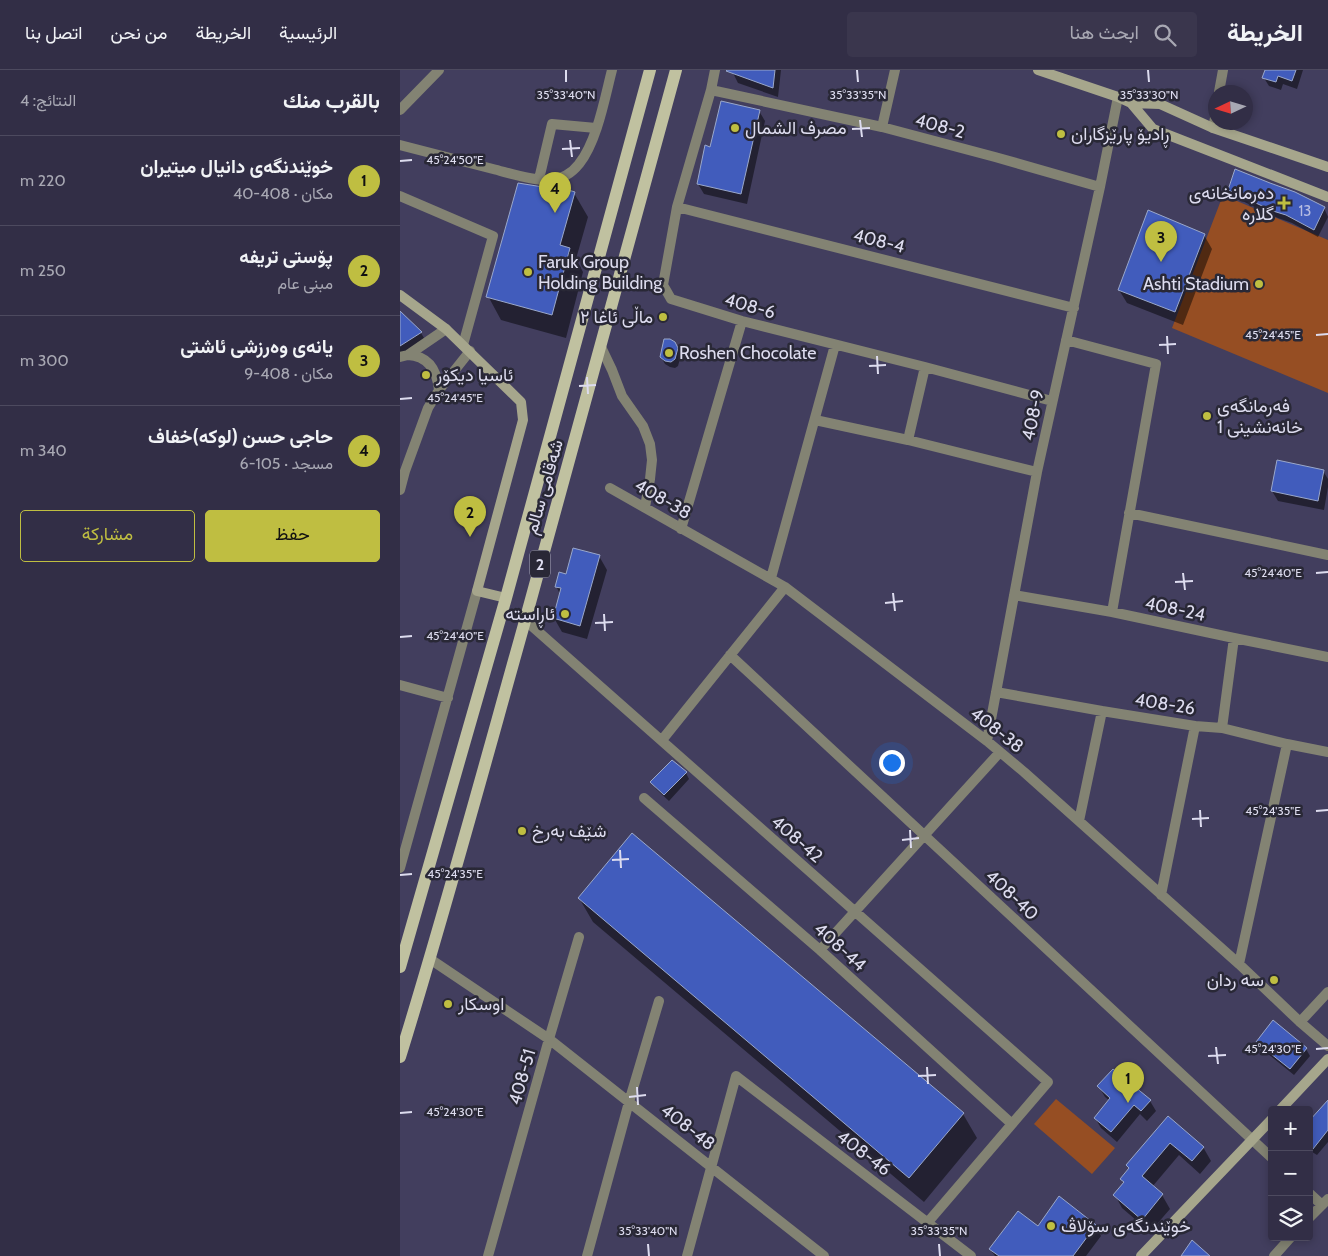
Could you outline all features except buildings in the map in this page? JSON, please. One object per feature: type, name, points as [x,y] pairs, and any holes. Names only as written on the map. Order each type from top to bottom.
[{"type":"main road","name":"شەقامی سالم","points":[[400,968],[506,598],[649,70]]},
{"type":"main road","name":"شەقامی سالم","points":[[400,1056],[430,959],[601,347],[674,70]]},
{"type":"street","points":[[400,110],[439,70]]},
{"type":"street","points":[[400,144],[539,179],[562,178],[578,166],[586,154],[596,128],[612,70]]},
{"type":"street","name":"408-6","points":[[715,70],[677,207],[663,285],[671,299],[742,321],[1052,401]]},
{"type":"street","points":[[882,128],[895,70]]},
{"type":"street","points":[[1038,70],[1132,103],[1160,104],[1208,126]]},
{"type":"street","points":[[1220,85],[1223,70]]},
{"type":"street","name":"408-2","points":[[711,90],[882,128],[995,157],[1100,188]]},
{"type":"street","name":"408-9","points":[[987,741],[1052,401],[1074,308],[1118,97]]},
{"type":"street","points":[[1132,103],[1153,129],[1328,197]]},
{"type":"street","points":[[539,179],[552,124],[596,128]]},
{"type":"street","points":[[1219,130],[1328,167]]},
{"type":"street","points":[[400,196],[493,236],[467,348],[428,408],[403,469],[400,490]]},
{"type":"street","name":"408-4","points":[[677,207],[1074,308]]},
{"type":"street","points":[[400,295],[446,329],[467,348],[521,402],[522,410],[522,420],[477,591],[400,868]]},
{"type":"street","points":[[681,528],[742,321]]},
{"type":"street","points":[[404,356],[446,329]]},
{"type":"street","points":[[1066,340],[1156,364],[1112,612]]},
{"type":"street","points":[[771,578],[835,345]]},
{"type":"street","points":[[601,347],[622,396],[643,426],[650,444],[652,460],[645,507]]},
{"type":"street","points":[[404,356],[428,362],[435,371],[439,390]]},
{"type":"street","points":[[908,440],[925,367]]},
{"type":"street","points":[[815,420],[908,440],[1038,472]]},
{"type":"street","name":"408-38","points":[[610,488],[785,587],[987,741],[1079,820],[1240,964],[1300,1022],[1328,1046]]},
{"type":"street","points":[[1129,514],[1328,555]]},
{"type":"street","points":[[662,740],[785,587]]},
{"type":"street","points":[[477,591],[506,598]]},
{"type":"street","name":"408-24","points":[[1014,595],[1112,612],[1328,656]]},
{"type":"street","name":"408-42","points":[[525,620],[1048,1082],[1012,1124]]},
{"type":"street","points":[[1222,728],[1234,638]]},
{"type":"street","name":"408-40","points":[[730,656],[1268,1154]]},
{"type":"street","points":[[400,685],[448,698]]},
{"type":"street","name":"408-26","points":[[996,692],[1195,726],[1222,728],[1328,752]]},
{"type":"street","points":[[1079,820],[1102,711]]},
{"type":"street","points":[[1162,895],[1195,726]]},
{"type":"street","points":[[1240,964],[1287,744]]},
{"type":"street","points":[[820,950],[1000,752]]},
{"type":"street","name":"408-44","points":[[644,798],[820,950],[1012,1124]]},
{"type":"street","name":"408-51","points":[[488,1256],[549,1039],[580,937]]},
{"type":"street","name":"408-48","points":[[430,959],[549,1039],[824,1256]]},
{"type":"street","points":[[1300,1022],[1328,992]]},
{"type":"street","points":[[587,1256],[659,1000]]},
{"type":"street","points":[[1284,1106],[1328,1059]]},
{"type":"street","name":"408-46","points":[[711,1167],[736,1076],[971,1256]]},
{"type":"street","points":[[1141,1256],[1268,1123]]},
{"type":"street","points":[[928,1222],[1012,1124]]},
{"type":"street","points":[[687,1256],[711,1167]]},
{"type":"street","points":[[1313,1195],[1325,1202],[1313,1214]]},
{"type":"street","points":[[1274,1256],[1287,1241]]},
{"type":"shaded area","name":"Ashti Stadium","points":[[1223,195],[1328,240],[1328,393],[1172,328]]},
{"type":"shaded area","points":[[1056,1099],[1115,1148],[1092,1174],[1034,1124]]},
{"type":"place","name":"مصرف الشمال","points":[[735,128]]},
{"type":"place","name":"ڕادیۆ پارێزگاران","points":[[1061,134]]},
{"type":"place","name":"دەرمانخانەی گلارە","points":[[1284,203]]},
{"type":"place","name":"حاجی حسن (لوکه)خفاف","points":[[555,213]]},
{"type":"place","name":"یانەی وەرزشی ئاشتی","points":[[1161,262]]},
{"type":"place","name":"Faruk Group Holding Building","points":[[528,272]]},
{"type":"place","name":"Ashti Stadium","points":[[1259,284]]},
{"type":"place","name":"ماڵی ئاغا ۲","points":[[663,317]]},
{"type":"place","name":"Roshen Chocolate","points":[[669,353]]},
{"type":"place","name":"ئاسیا دیكۆر","points":[[426,375]]},
{"type":"place","name":"فەرمانگەی خانەنشینی 1","points":[[1207,416]]},
{"type":"place","name":"پۆستی تریفە","points":[[470,537]]},
{"type":"place","name":"ئاڕاستە","points":[[565,614]]},
{"type":"place","name":"شێف بەرخ","points":[[522,831]]},
{"type":"place","name":"سه ردان","points":[[1274,980]]},
{"type":"place","name":"اوسكار","points":[[448,1004]]},
{"type":"place","name":"خوێندنگەی دانیال میتیران","points":[[1128,1103]]},
{"type":"place","name":"خوێندنگەی سۆلاڤ","points":[[1051,1226]]}]
